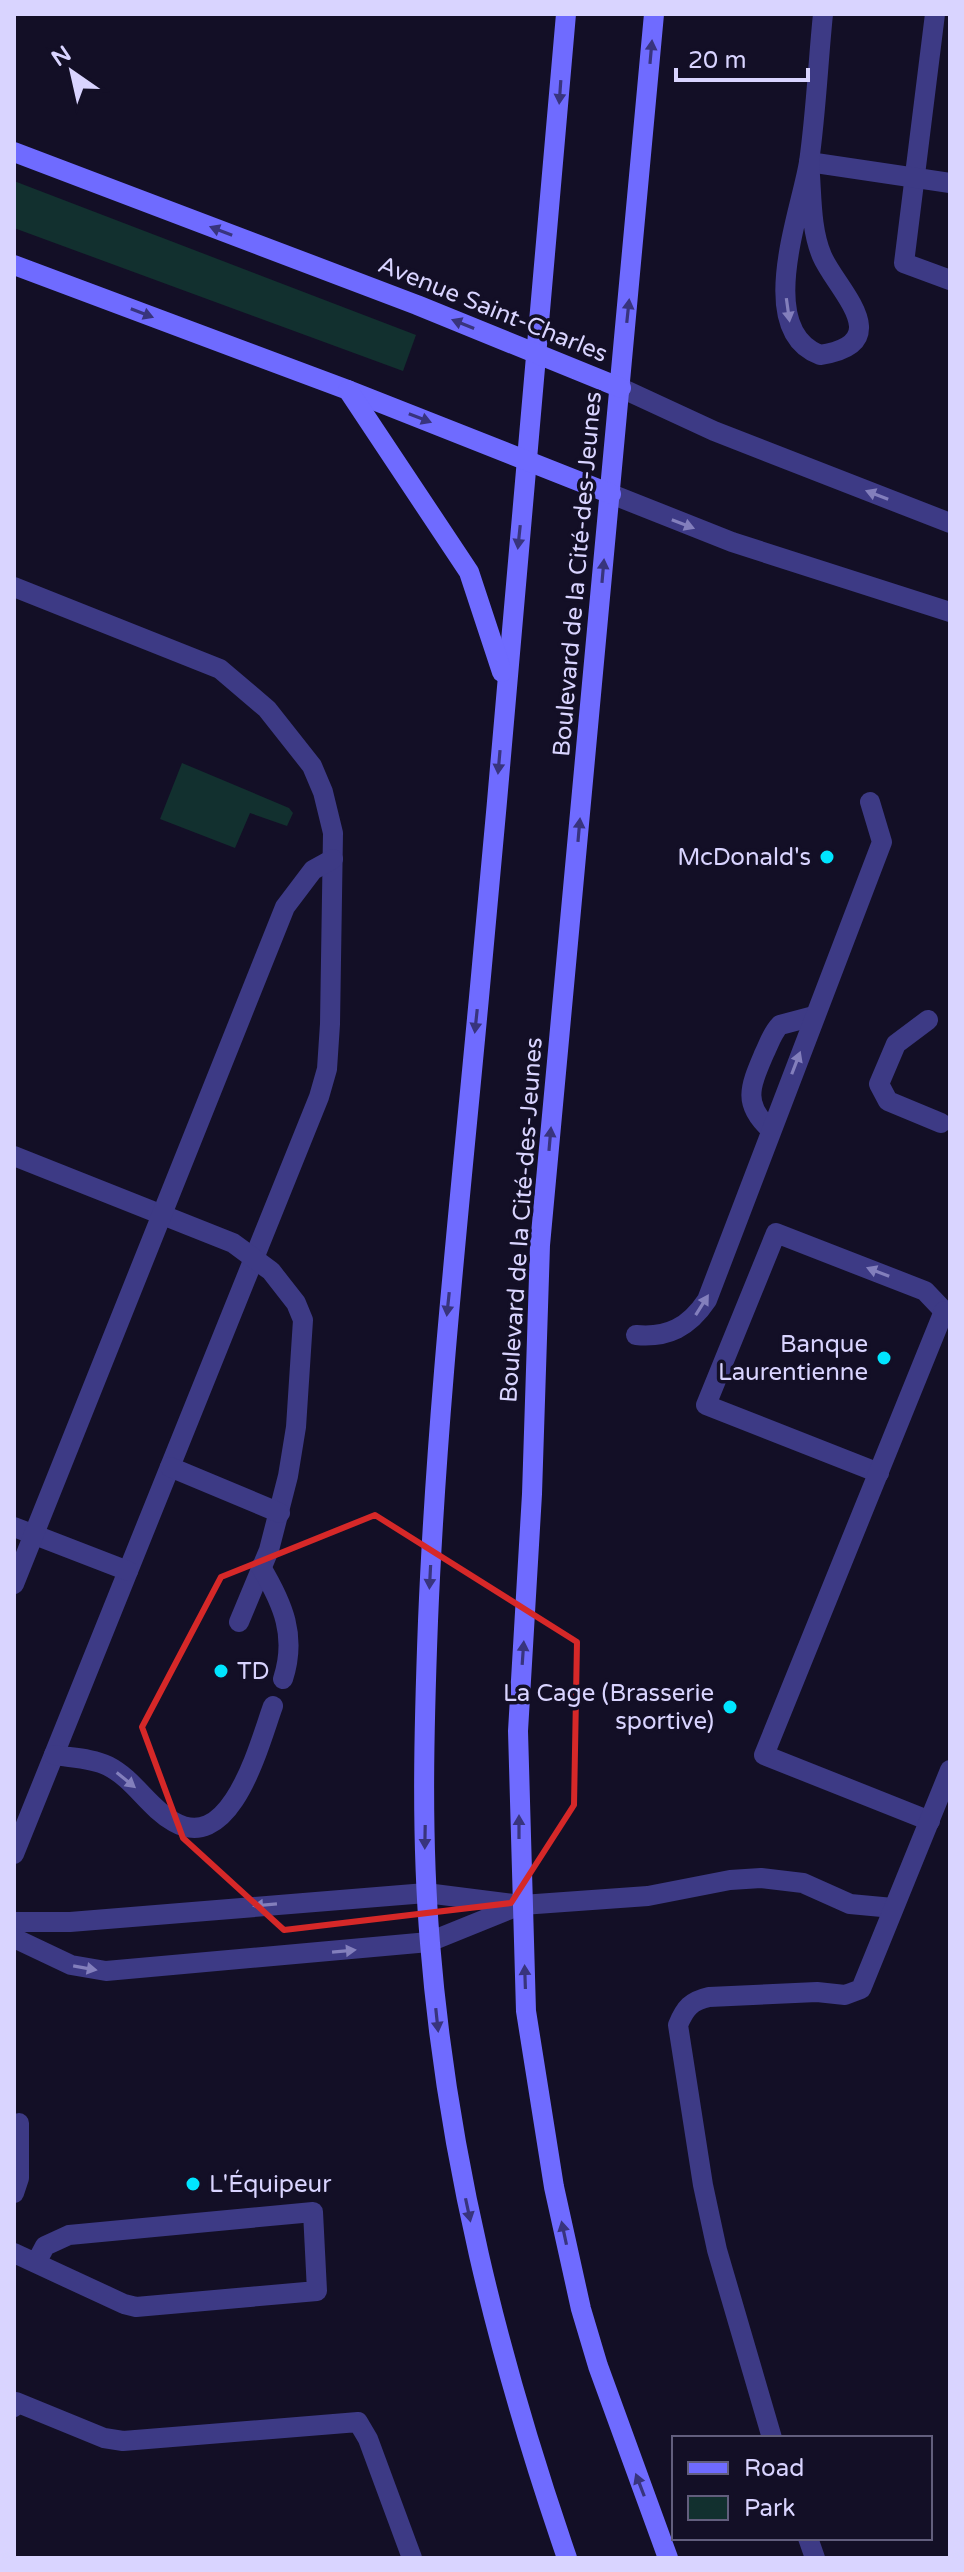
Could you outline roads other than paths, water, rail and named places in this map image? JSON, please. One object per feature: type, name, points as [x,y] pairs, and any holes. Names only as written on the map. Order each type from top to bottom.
[{"type":"main road","points":[[566,14],[440,1405],[426,1685],[426,1893],[448,2108],[479,2261],[511,2387],[567,2558]]},
{"type":"main road","name":"Boulevard de la Cité-des-Jeunes","points":[[654,14],[536,1305],[531,1510],[518,1731],[526,2011],[569,2259],[607,2393],[668,2558]]},
{"type":"main road","name":"Avenue Saint-Charles","points":[[14,152],[621,388]]},
{"type":"main road","points":[[14,265],[348,390],[611,494]]},
{"type":"main road","points":[[348,390],[469,572],[506,685]]},
{"type":"street","points":[[809,162],[815,229],[822,255],[859,317],[858,329],[852,339],[841,349],[820,355],[799,344],[792,332],[785,302],[792,233],[809,162],[823,14]]},
{"type":"street","points":[[935,14],[904,263],[950,280]]},
{"type":"street","points":[[809,162],[950,183]]},
{"type":"street","name":"Avenue Saint-Charles","points":[[621,388],[714,431],[950,523]]},
{"type":"street","points":[[611,494],[732,542],[950,612]]},
{"type":"street","points":[[14,587],[198,659],[242,684],[267,709],[312,766],[329,810],[333,859],[327,1069],[312,1117],[14,1854]]},
{"type":"street","points":[[636,1335],[654,1337],[670,1333],[697,1314],[707,1300],[882,842],[870,802]]},
{"type":"street","points":[[14,1584],[285,907],[313,870],[333,859]]},
{"type":"street","points":[[771,1130],[757,1118],[751,1104],[754,1076],[780,1025],[814,1016]]},
{"type":"street","points":[[928,1020],[896,1044],[879,1084],[888,1101],[941,1123]]},
{"type":"street","points":[[14,1156],[163,1213],[255,1256],[285,1284],[303,1320],[296,1427],[280,1513],[239,1622]]},
{"type":"street","points":[[879,1473],[706,1405],[776,1233],[925,1291],[947,1312],[764,1755],[930,1821]]},
{"type":"street","points":[[170,1467],[280,1513]]},
{"type":"street","points":[[14,1527],[128,1571]]},
{"type":"street","points":[[261,1567],[287,1620],[289,1660],[283,1679]]},
{"type":"street","points":[[54,1755],[109,1767],[175,1823],[202,1826],[221,1817],[234,1804],[273,1706]]},
{"type":"street","points":[[771,2436],[717,2250],[703,2185],[678,2025],[685,2009],[695,2001],[709,1997],[825,1991],[853,1994],[866,1981],[950,1770]]},
{"type":"street","points":[[14,1922],[70,1922],[426,1893],[522,1905],[648,1896],[761,1878],[803,1883],[850,1904],[893,1908]]},
{"type":"street","points":[[14,1938],[71,1965],[106,1971],[429,1942],[522,1905]]},
{"type":"street","points":[[14,2193],[19,2178],[19,2123]]},
{"type":"street","points":[[14,2253],[36,2263],[136,2307],[317,2291],[313,2212],[69,2235],[45,2246],[36,2263]]},
{"type":"street","points":[[14,2407],[16,2402],[104,2438],[123,2441],[358,2422],[368,2439],[412,2558]]},
{"type":"place","name":"McDonald's","points":[[827,857]]},
{"type":"place","name":"Banque Laurentienne","points":[[884,1358]]},
{"type":"place","name":"TD","points":[[221,1671]]},
{"type":"place","name":"La Cage (Brasserie sportive)","points":[[730,1707]]},
{"type":"place","name":"L'Équipeur","points":[[193,2184]]}]
